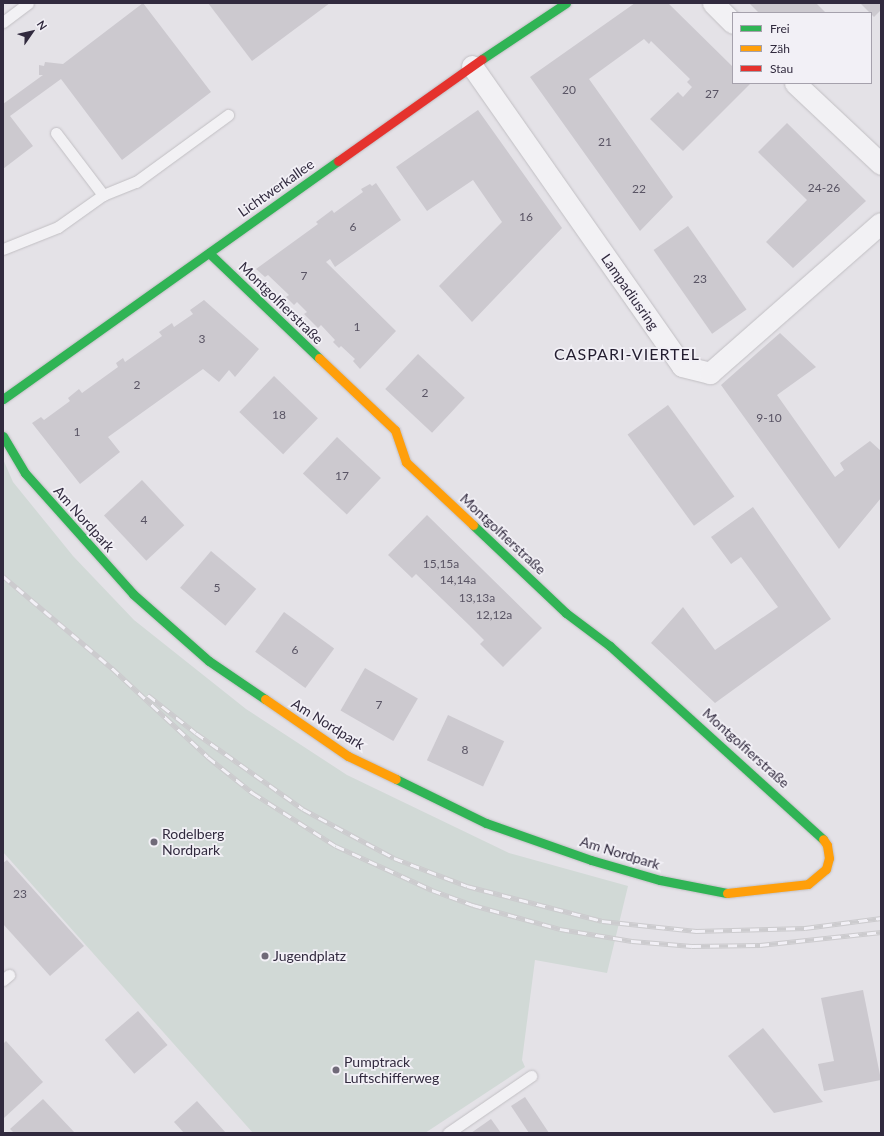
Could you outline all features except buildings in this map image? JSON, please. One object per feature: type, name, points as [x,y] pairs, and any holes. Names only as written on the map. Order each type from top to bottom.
[{"type":"street","name":"Lichtwerkallee","points":[[3,399],[472,66],[566,3]]},
{"type":"street","points":[[712,3],[732,22]]},
{"type":"street","name":"Lampadiusring","points":[[472,66],[682,366],[710,373],[881,223]]},
{"type":"street","points":[[796,84],[881,164]]},
{"type":"street","name":"Montgolfierstraße","points":[[209,253],[395,430],[406,462],[566,613],[610,646],[801,816],[827,846],[829,858],[826,869],[818,878],[808,884],[728,893]]},
{"type":"street","name":"Am Nordpark","points":[[3,436],[25,473],[133,594],[209,661],[348,756],[486,823],[592,860],[660,880],[728,893]]},
{"type":"lane","points":[[3,22],[28,3]]},
{"type":"lane","points":[[3,249],[58,227],[103,195],[136,182],[228,115]]},
{"type":"lane","points":[[56,133],[103,195]]},
{"type":"lane","points":[[448,1133],[531,1076]]},
{"type":"shaded area","points":[[3,459],[13,482],[73,556],[134,620],[246,709],[347,775],[509,853],[628,886],[607,973],[535,960],[522,1060],[525,1067],[425,1133],[253,1133],[3,852]]},
{"type":"railway","points":[[3,576],[112,668],[208,757],[253,793],[336,846],[432,890],[473,905],[560,929],[632,941],[692,946],[760,945],[881,932]]},
{"type":"railway","points":[[148,695],[196,733],[303,809],[394,858],[467,886],[602,921],[696,931],[805,928],[881,918]]},
{"type":"traffic: fast","points":[[482,59],[566,3]]},
{"type":"traffic: fast","points":[[3,399],[338,161]]},
{"type":"traffic: fast","points":[[209,253],[319,358]]},
{"type":"traffic: fast","points":[[3,436],[25,473],[133,594],[209,661],[265,699]]},
{"type":"traffic: fast","points":[[473,525],[566,613],[610,646],[823,839]]},
{"type":"traffic: fast","points":[[396,779],[486,823],[591,860],[660,880],[727,893]]},
{"type":"traffic: slow","points":[[319,358],[395,430],[406,462],[473,525]]},
{"type":"traffic: slow","points":[[265,699],[348,756],[396,779]]},
{"type":"traffic: slow","points":[[727,893],[808,884],[826,869],[829,858],[827,845],[823,839]]},
{"type":"traffic: jam","points":[[338,161],[482,59]]},
{"type":"place","name":"Rodelberg Nordpark","points":[[154,842]]},
{"type":"place","name":"Jugendplatz","points":[[265,956]]},
{"type":"place","name":"Pumptrack Luftschifferweg","points":[[336,1070]]},
{"type":"district","name":"CASPARI-VIERTEL","points":[[627,354]]}]
